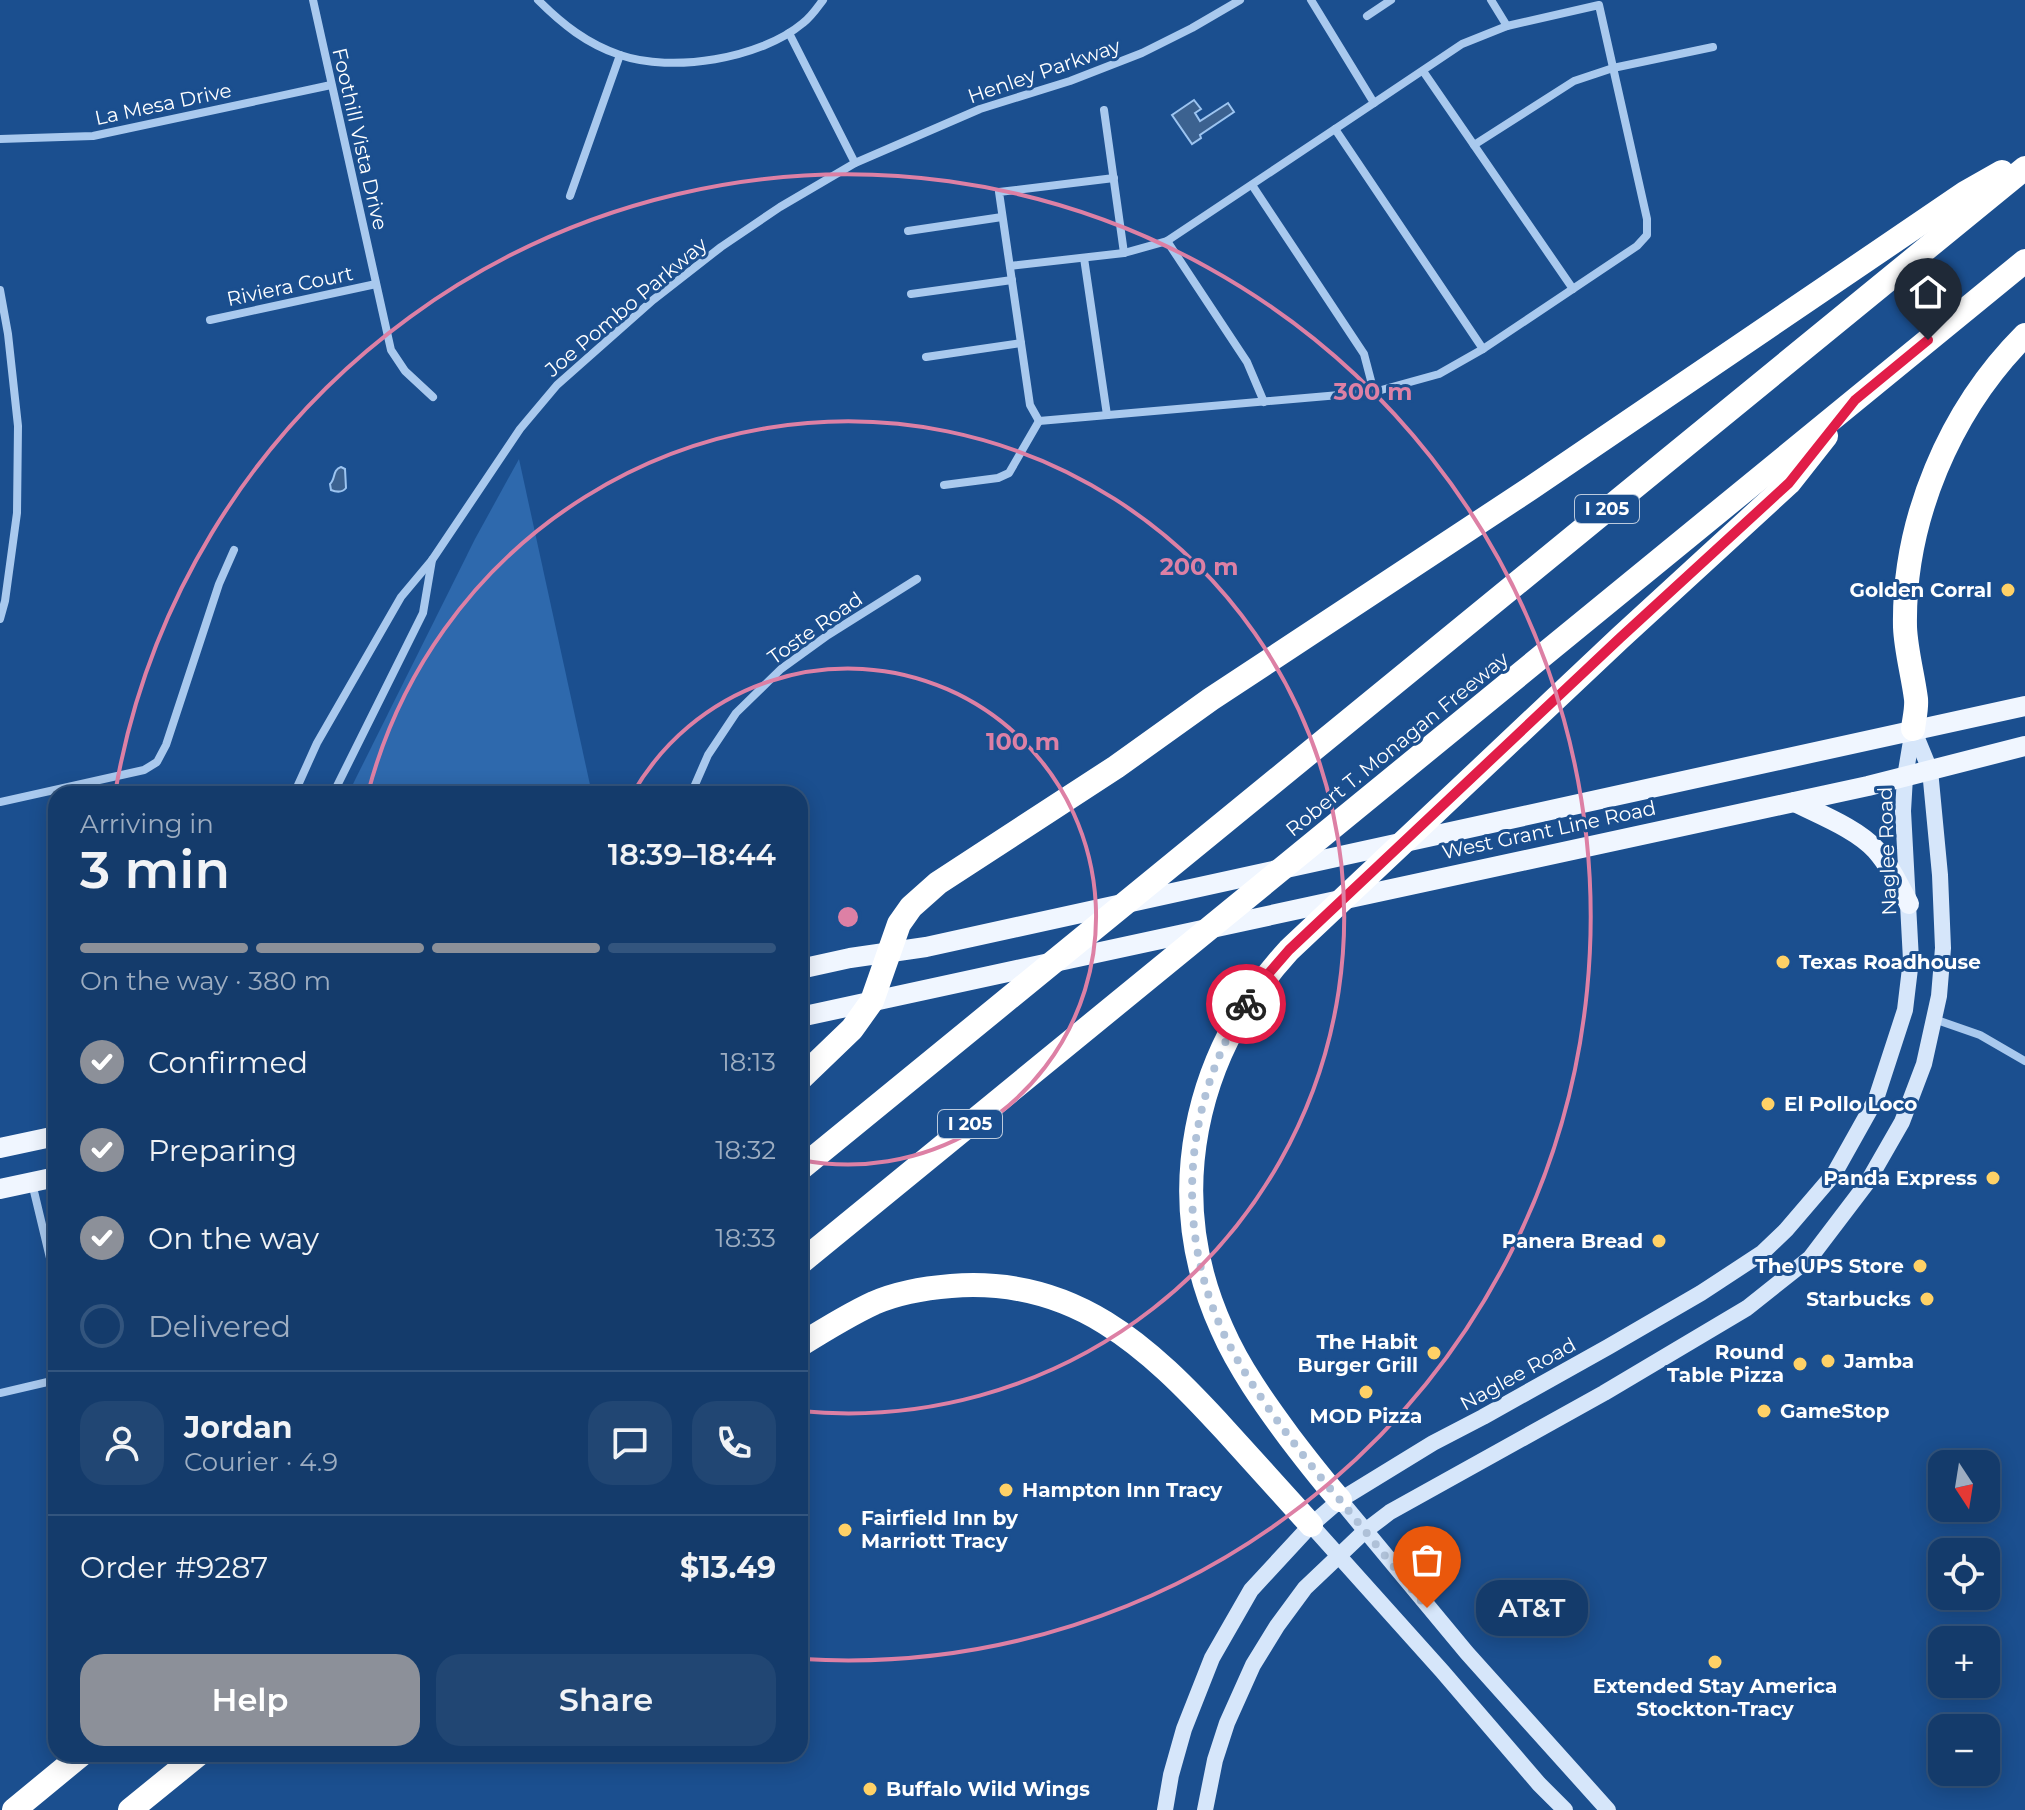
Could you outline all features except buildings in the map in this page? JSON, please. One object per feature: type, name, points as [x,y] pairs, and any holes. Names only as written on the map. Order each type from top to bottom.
[{"type":"highway","points":[[808,1071],[852,1029],[872,1001],[897,929],[923,895],[938,883],[1116,767],[1224,691],[1531,488],[1965,193],[2025,160]]},
{"type":"highway","name":"I 205","points":[[808,1162],[2025,168]]},
{"type":"highway","name":"Robert T. Monagan Freeway","points":[[808,1256],[2025,261]]},
{"type":"highway","points":[[1913,729],[1916,702],[1905,629],[1906,599],[1921,514],[1955,429],[1993,371],[2025,335]]},
{"type":"highway","points":[[1340,1500],[1278,1422],[1237,1360],[1207,1292],[1195,1242],[1191,1180],[1198,1121],[1218,1057],[1244,1007],[1278,962],[1789,483],[1855,400]]},
{"type":"highway","points":[[808,1340],[877,1302],[931,1288],[978,1284],[1016,1287],[1046,1295],[1115,1328],[1148,1353],[1183,1384],[1311,1525]]},
{"type":"highway","points":[[14,1810],[72,1762]]},
{"type":"highway","points":[[130,1810],[189,1762]]},
{"type":"main road","name":"West Grant Line Road","points":[[808,968],[1019,926],[2025,706]]},
{"type":"main road","points":[[1205,1810],[1215,1760],[1227,1723],[1253,1665],[1305,1588],[1365,1531],[1390,1512],[1604,1393],[1747,1308],[1810,1258],[1867,1183],[1902,1122],[1924,1064],[1939,996],[1943,948],[1930,770],[1913,729]]},
{"type":"main road","name":"Naglee Road","points":[[1165,1810],[1184,1729],[1212,1658],[1251,1590],[1311,1525],[1340,1500],[1433,1443],[1580,1363],[1701,1293],[1762,1253],[1834,1174],[1876,1099],[1905,1010],[1911,960],[1903,811],[1913,729]]},
{"type":"main road","name":"West Grant Line Road","points":[[808,1015],[1795,802],[2025,746]]},
{"type":"main road","points":[[1795,802],[1859,835],[1875,848],[1891,869],[1909,904]]},
{"type":"main road","points":[[0,1148],[48,1138]]},
{"type":"main road","points":[[0,1189],[48,1179]]},
{"type":"main road","points":[[1340,1500],[1467,1653],[1608,1810]]},
{"type":"main road","points":[[1311,1525],[1565,1810]]},
{"type":"street","name":"Foothill Vista Drive","points":[[313,0],[391,350],[405,371],[433,397]]},
{"type":"street","points":[[538,0],[559,21],[582,37],[620,55],[687,63],[725,58],[766,44],[805,22],[823,0]]},
{"type":"street","name":"Henley Parkway","points":[[855,163],[980,109],[1070,81],[1142,53],[1240,0]]},
{"type":"street","points":[[1311,0],[1374,103]]},
{"type":"street","points":[[1367,16],[1391,0]]},
{"type":"street","points":[[1491,0],[1507,26]]},
{"type":"street","points":[[1010,266],[1124,253],[1167,241],[1462,44],[1507,26],[1598,3],[1647,219],[1647,235],[1637,246],[1483,349],[1439,374],[1374,392],[1039,421]]},
{"type":"street","points":[[789,33],[855,163]]},
{"type":"street","points":[[1474,145],[1574,81],[1613,68],[1713,47]]},
{"type":"street","points":[[570,196],[620,55]]},
{"type":"street","points":[[1423,71],[1573,289]]},
{"type":"street","name":"La Mesa Drive","points":[[0,139],[93,136],[331,85]]},
{"type":"street","points":[[1104,110],[1124,253]]},
{"type":"street","points":[[1335,129],[1483,349]]},
{"type":"street","name":"Joe Pombo Parkway","points":[[298,786],[317,743],[401,597],[432,560],[520,429],[557,385],[653,300],[721,247],[780,207],[855,163]]},
{"type":"street","points":[[1039,421],[1030,405],[999,192],[1114,178]]},
{"type":"street","points":[[1252,185],[1364,354],[1374,392]]},
{"type":"street","points":[[908,231],[1002,217]]},
{"type":"street","points":[[1167,241],[1247,362],[1264,402]]},
{"type":"street","points":[[1084,258],[1107,415]]},
{"type":"street","points":[[911,294],[1012,280]]},
{"type":"street","name":"Riviera Court","points":[[210,320],[376,284]]},
{"type":"street","points":[[0,290],[18,426],[17,513],[0,619]]},
{"type":"street","points":[[926,357],[1021,343]]},
{"type":"street","points":[[944,485],[998,478],[1009,473],[1039,421]]},
{"type":"street","points":[[72,786],[144,770],[157,762],[166,745],[219,584],[234,550]]},
{"type":"street","name":"Joe Pombo Parkway","points":[[337,786],[423,613],[432,560]]},
{"type":"street","name":"Toste Road","points":[[694,786],[708,755],[736,713],[781,669],[828,635],[917,579]]},
{"type":"street","points":[[0,802],[48,791]]},
{"type":"street","points":[[1934,1019],[1980,1035],[2025,1061]]},
{"type":"street","points":[[32,1182],[48,1249]]},
{"type":"street","points":[[0,1393],[48,1382]]},
{"type":"shaded area","points":[[1194,100],[1201,109],[1195,113],[1200,121],[1228,103],[1234,112],[1192,144],[1172,115]]},
{"type":"shaded area","points":[[519,459],[590,786],[352,786],[475,539]]},
{"type":"shaded area","points":[[341,467],[345,469],[346,488],[339,492],[331,490],[330,484],[336,470]]},
{"type":"way so far","points":[[1246,1004],[1218,1057],[1198,1121],[1191,1180],[1192,1212],[1195,1242],[1207,1292],[1237,1360],[1278,1422],[1427,1608]]},
{"type":"place","name":"Golden Corral","points":[[2008,590]]},
{"type":"place","name":"Texas Roadhouse","points":[[1783,962]]},
{"type":"place","name":"El Pollo Loco","points":[[1768,1104]]},
{"type":"place","name":"Panda Express","points":[[1993,1178]]},
{"type":"place","name":"Panera Bread","points":[[1659,1241]]},
{"type":"place","name":"The UPS Store","points":[[1920,1266]]},
{"type":"place","name":"Starbucks","points":[[1927,1299]]},
{"type":"place","name":"The Habit Burger Grill","points":[[1434,1353]]},
{"type":"place","name":"Jamba","points":[[1828,1361]]},
{"type":"place","name":"Round Table Pizza","points":[[1800,1364]]},
{"type":"place","name":"MOD Pizza","points":[[1366,1392]]},
{"type":"place","name":"GameStop","points":[[1764,1411]]},
{"type":"place","name":"Hampton Inn Tracy","points":[[1006,1490]]},
{"type":"place","name":"Fairfield Inn by Marriott Tracy","points":[[845,1530]]},
{"type":"place","name":"AT&T","points":[[1427,1608]]},
{"type":"place","name":"Extended Stay America Stockton-Tracy","points":[[1715,1662]]},
{"type":"place","name":"Buffalo Wild Wings","points":[[870,1789]]},
{"type":"route","points":[[1246,1004],[1289,950],[1789,483],[1855,400],[1928,340]]}]
